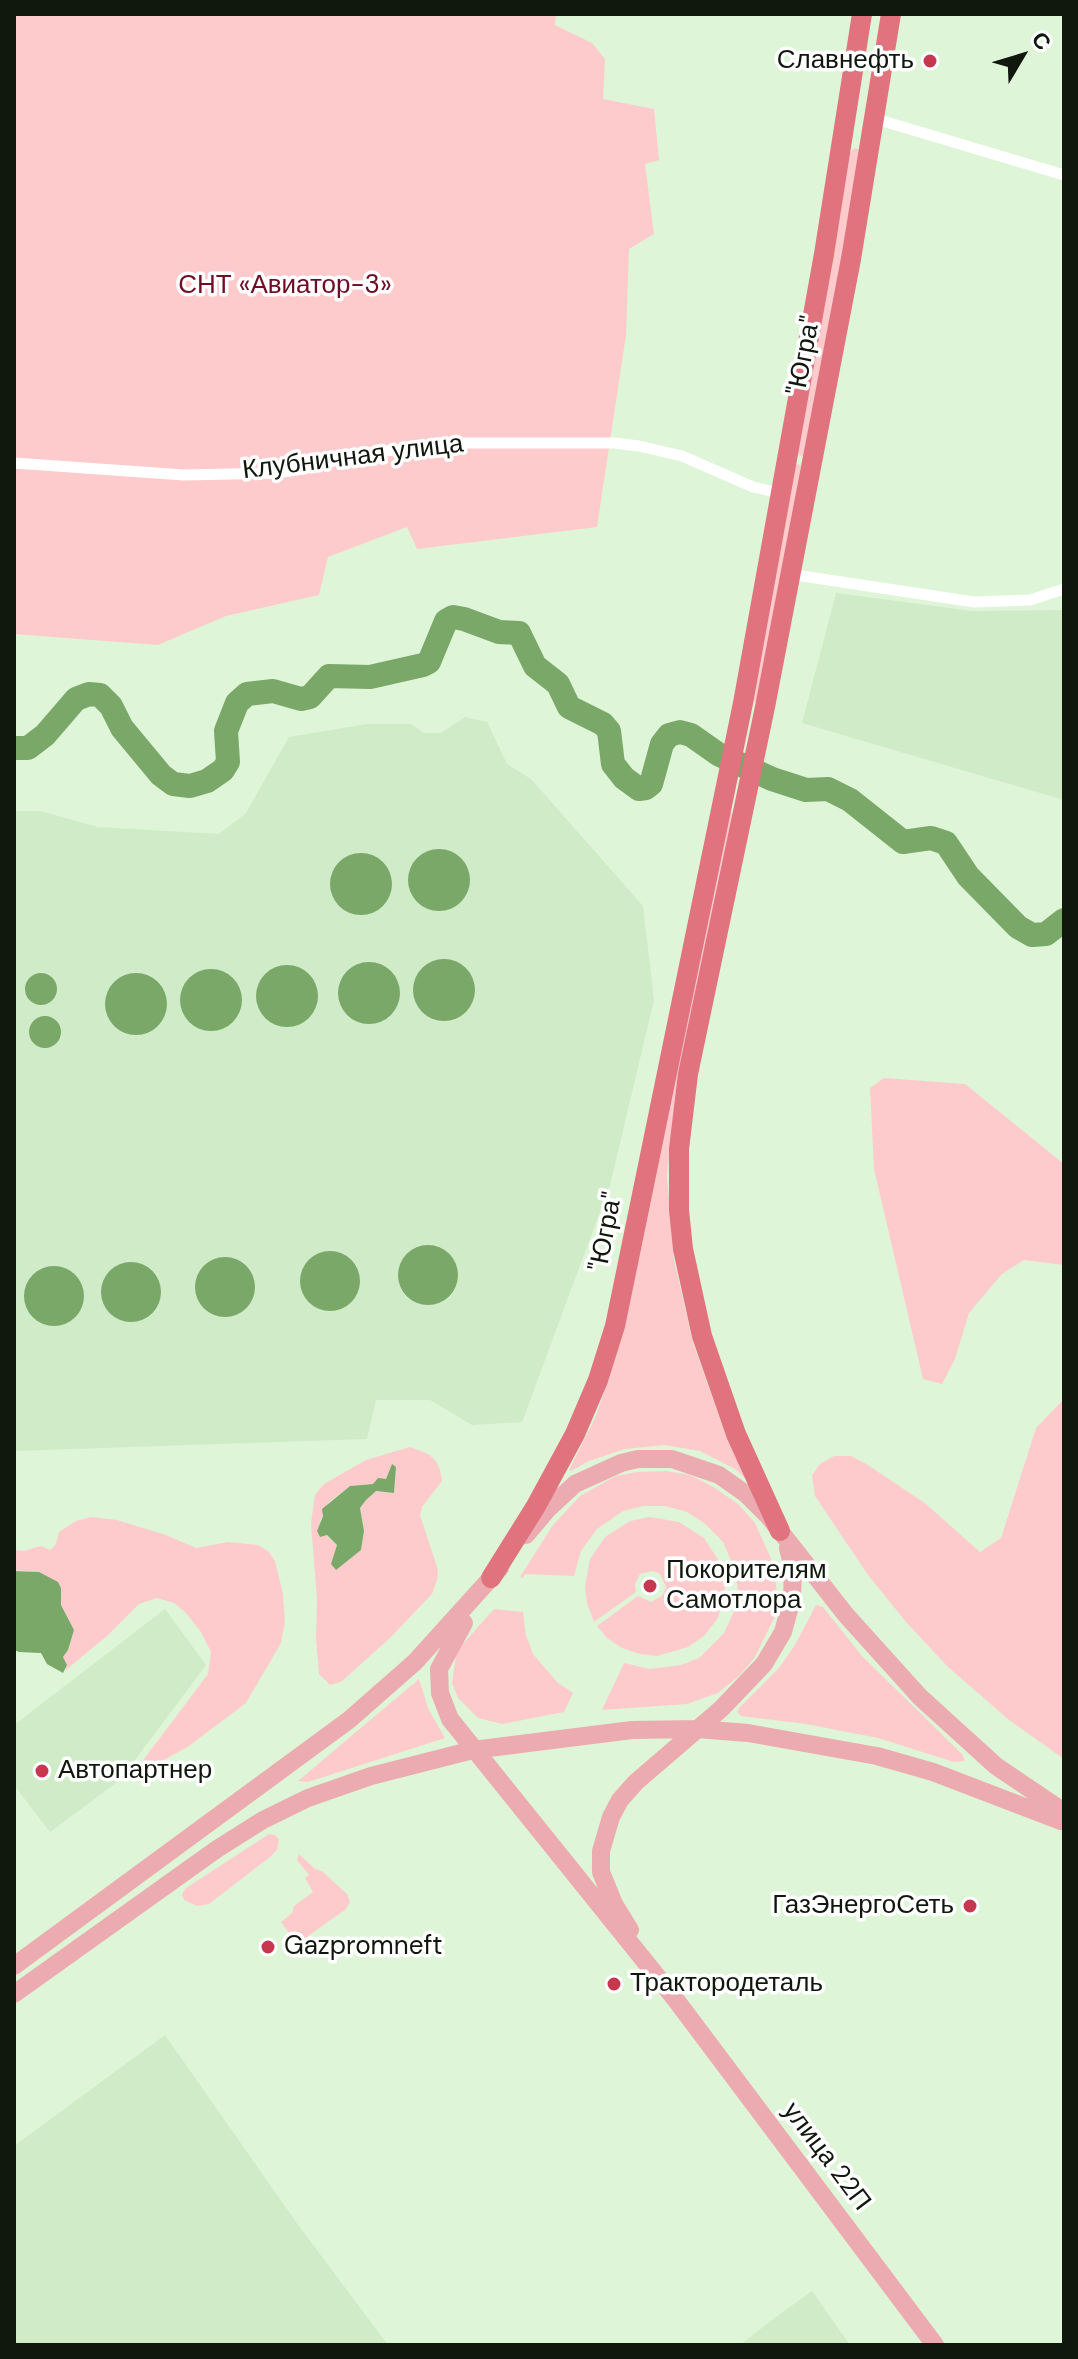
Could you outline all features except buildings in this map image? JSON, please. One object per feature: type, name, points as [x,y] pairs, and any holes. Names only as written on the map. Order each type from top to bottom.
[{"type":"highway","name":"\"Югра\"","points":[[491,1578],[536,1506],[575,1434],[609,1348],[743,703],[862,14]]},
{"type":"highway","name":"\"Югра\"","points":[[780,1531],[719,1390],[702,1336],[679,1210],[679,1149],[688,1074],[765,707],[876,119],[891,14]]},
{"type":"highway","points":[[847,114],[876,119]]},
{"type":"main road","points":[[14,1966],[349,1720],[424,1653],[564,1493],[588,1476],[621,1463],[655,1458],[689,1463],[719,1475],[746,1494],[780,1531],[846,1615],[920,1697],[996,1766],[1064,1812]]},
{"type":"main road","name":"улица 22П","points":[[676,2000],[614,1904],[601,1872],[601,1851],[611,1817],[620,1800],[751,1679],[783,1632],[794,1578],[789,1552],[780,1531]]},
{"type":"main road","name":"улица 22П","points":[[491,1578],[439,1669],[440,1693],[450,1719],[676,2000],[935,2345]]},
{"type":"main road","points":[[14,1994],[217,1849],[263,1820],[346,1784],[407,1765],[473,1750],[589,1734],[697,1729],[777,1737],[877,1756],[933,1772],[1064,1822]]},
{"type":"street","points":[[876,119],[1064,175]]},
{"type":"street","name":"Клубничная улица","points":[[14,463],[184,475],[277,473],[367,453],[447,445],[614,443],[682,456],[753,487],[780,493]]},
{"type":"street","points":[[789,574],[974,602],[1030,600],[1064,589]]},
{"type":"shaded area","points":[[836,593],[972,611],[1064,610],[1064,800],[802,723]]},
{"type":"shaded area","points":[[465,717],[487,722],[507,764],[531,779],[643,906],[654,1000],[610,1185],[522,1422],[472,1425],[430,1400],[376,1400],[367,1439],[14,1451],[14,811],[40,811],[98,827],[219,834],[246,813],[289,737],[367,724],[411,724],[424,733],[441,733]]},
{"type":"shaded area","points":[[439,849],[461,858],[470,880],[461,902],[439,911],[417,902],[408,880],[417,858]]},
{"type":"shaded area","points":[[361,853],[383,862],[392,884],[383,906],[361,915],[339,906],[330,884],[339,862]]},
{"type":"shaded area","points":[[444,959],[466,968],[475,990],[466,1012],[444,1021],[422,1012],[413,990],[422,968]]},
{"type":"shaded area","points":[[369,962],[391,971],[400,993],[391,1015],[369,1024],[347,1015],[338,993],[347,971]]},
{"type":"shaded area","points":[[287,965],[309,974],[318,996],[309,1018],[287,1027],[265,1018],[256,996],[265,974]]},
{"type":"shaded area","points":[[211,969],[233,978],[242,1000],[233,1022],[211,1031],[189,1022],[180,1000],[189,978]]},
{"type":"shaded area","points":[[41,973],[52,978],[57,989],[52,1000],[41,1005],[30,1000],[25,989],[30,978]]},
{"type":"shaded area","points":[[136,973],[158,982],[167,1004],[158,1026],[136,1035],[114,1026],[105,1004],[114,982]]},
{"type":"shaded area","points":[[45,1016],[56,1021],[61,1032],[56,1043],[45,1048],[34,1043],[29,1032],[34,1021]]},
{"type":"shaded area","points":[[428,1245],[450,1253],[458,1275],[450,1297],[428,1305],[406,1297],[398,1275],[406,1253]]},
{"type":"shaded area","points":[[330,1251],[352,1259],[360,1281],[352,1303],[330,1311],[308,1303],[300,1281],[308,1259]]},
{"type":"shaded area","points":[[225,1257],[247,1265],[255,1287],[247,1309],[225,1317],[203,1309],[195,1287],[203,1265]]},
{"type":"shaded area","points":[[131,1262],[153,1270],[161,1292],[153,1314],[131,1322],[109,1314],[101,1292],[109,1270]]},
{"type":"shaded area","points":[[54,1266],[76,1274],[84,1296],[76,1318],[54,1326],[32,1318],[24,1296],[32,1274]]},
{"type":"shaded area","points":[[392,1464],[396,1467],[394,1493],[376,1491],[366,1500],[360,1508],[364,1531],[361,1550],[336,1570],[331,1564],[337,1545],[327,1535],[320,1537],[317,1531],[323,1516],[322,1509],[350,1486],[373,1484],[378,1478],[386,1479]]},
{"type":"shaded area","points":[[14,1571],[39,1572],[58,1582],[61,1588],[61,1605],[74,1630],[63,1657],[67,1665],[63,1673],[47,1664],[41,1653],[14,1650]]},
{"type":"shaded area","points":[[165,1609],[206,1665],[120,1780],[50,1832],[14,1785],[14,1725]]},
{"type":"shaded area","points":[[165,2035],[296,2222],[388,2345],[14,2345],[14,2146]]},
{"type":"shaded area","points":[[812,2291],[850,2345],[740,2345],[772,2320]]},
{"type":"green space","name":"СНТ «Авиатор-3»","points":[[14,14],[556,14],[555,25],[592,43],[605,59],[603,99],[654,109],[659,160],[645,164],[654,234],[629,249],[626,335],[597,527],[417,549],[407,527],[328,557],[319,595],[226,616],[158,645],[14,634]]},
{"type":"green space","points":[[855,148],[862,154],[803,456],[797,455],[849,153]]},
{"type":"green space","points":[[795,464],[801,465],[758,702],[752,701]]},
{"type":"green space","points":[[729,813],[735,814],[673,1119],[667,1176],[674,1260],[693,1343],[724,1430],[746,1479],[735,1469],[700,1451],[664,1445],[625,1449],[589,1461],[571,1471],[596,1416],[623,1334]]},
{"type":"green space","points":[[884,1078],[965,1084],[1064,1164],[1064,1265],[1024,1260],[1002,1274],[969,1313],[955,1359],[942,1384],[923,1379],[874,1169],[870,1088]]},
{"type":"green space","points":[[1064,1399],[1064,1759],[1009,1720],[948,1667],[906,1622],[868,1575],[815,1496],[812,1475],[820,1464],[834,1456],[851,1456],[926,1504],[980,1552],[1001,1538],[1036,1428]]},
{"type":"green space","points":[[410,1447],[436,1461],[442,1481],[422,1507],[420,1515],[438,1570],[437,1580],[432,1594],[390,1638],[341,1682],[330,1685],[319,1674],[316,1638],[317,1599],[311,1523],[315,1495],[324,1484],[366,1460]],"holes":[[[392,1465],[396,1467],[394,1493],[375,1491],[360,1508],[364,1531],[361,1550],[336,1569],[332,1564],[337,1545],[326,1535],[320,1521],[329,1502],[350,1486],[373,1484],[386,1479]]]},
{"type":"green space","points":[[666,1471],[690,1475],[715,1488],[738,1504],[755,1523],[773,1563],[777,1593],[774,1618],[755,1657],[740,1675],[718,1693],[687,1704],[602,1710],[624,1663],[650,1669],[681,1665],[699,1658],[724,1633],[735,1609],[738,1591],[735,1570],[723,1542],[704,1523],[687,1512],[665,1506],[643,1506],[623,1511],[597,1529],[581,1551],[574,1576],[525,1574],[523,1578],[520,1577],[553,1525],[580,1496],[616,1476]]},
{"type":"green space","points":[[91,1517],[117,1520],[196,1548],[228,1542],[258,1545],[268,1551],[275,1561],[283,1594],[285,1622],[281,1643],[246,1703],[189,1746],[146,1770],[142,1766],[144,1759],[208,1674],[211,1652],[201,1632],[185,1612],[174,1603],[157,1598],[139,1604],[66,1670],[63,1657],[74,1630],[61,1605],[61,1588],[34,1572],[14,1570],[14,1550],[24,1551],[41,1546],[50,1550],[56,1544],[59,1532],[76,1521]]},
{"type":"green space","points":[[650,1517],[679,1522],[704,1538],[719,1561],[725,1589],[718,1618],[704,1636],[688,1647],[657,1656],[622,1648],[607,1638],[597,1626],[638,1596],[651,1602],[662,1596],[666,1587],[660,1574],[653,1571],[640,1574],[635,1584],[636,1592],[594,1622],[585,1587],[590,1559],[605,1537],[630,1521]]},
{"type":"green space","points":[[816,1605],[823,1607],[862,1656],[962,1754],[965,1761],[954,1762],[878,1738],[806,1724],[741,1716],[737,1712],[779,1668]]},
{"type":"green space","points":[[494,1609],[523,1612],[526,1635],[533,1654],[557,1682],[573,1693],[564,1712],[502,1724],[478,1718],[458,1698],[452,1683],[456,1656]]},
{"type":"green space","points":[[419,1679],[428,1708],[445,1738],[308,1782],[298,1781]]},
{"type":"green space","points":[[269,1834],[279,1839],[277,1850],[270,1857],[209,1904],[197,1906],[184,1900],[182,1894],[186,1888]]},
{"type":"green space","points":[[299,1854],[347,1894],[350,1902],[346,1909],[297,1944],[281,1922],[292,1913],[294,1906],[313,1892],[305,1878],[309,1875],[297,1860]]},
{"type":"waterway","points":[[14,748],[28,748],[45,735],[76,699],[89,694],[100,695],[111,706],[122,728],[161,775],[173,784],[190,786],[207,781],[223,770],[228,762],[226,731],[237,703],[247,694],[273,691],[301,699],[310,697],[329,676],[370,677],[423,665],[429,662],[446,621],[453,617],[499,632],[519,633],[535,666],[558,684],[569,707],[603,724],[609,731],[613,764],[624,778],[639,789],[651,784],[662,744],[669,735],[680,732],[691,735],[718,754],[772,779],[806,790],[828,789],[850,800],[903,842],[931,838],[946,843],[968,876],[1018,927],[1032,935],[1046,934],[1064,920]]},
{"type":"place","name":"Славнефть","points":[[930,61]]},
{"type":"place","name":"Покорителям Самотлора","points":[[650,1586]]},
{"type":"place","name":"Автопартнер","points":[[42,1771]]},
{"type":"place","name":"ГазЭнергоСеть","points":[[970,1906]]},
{"type":"place","name":"Gazpromneft","points":[[268,1947]]},
{"type":"place","name":"Трактородеталь","points":[[614,1984]]}]
